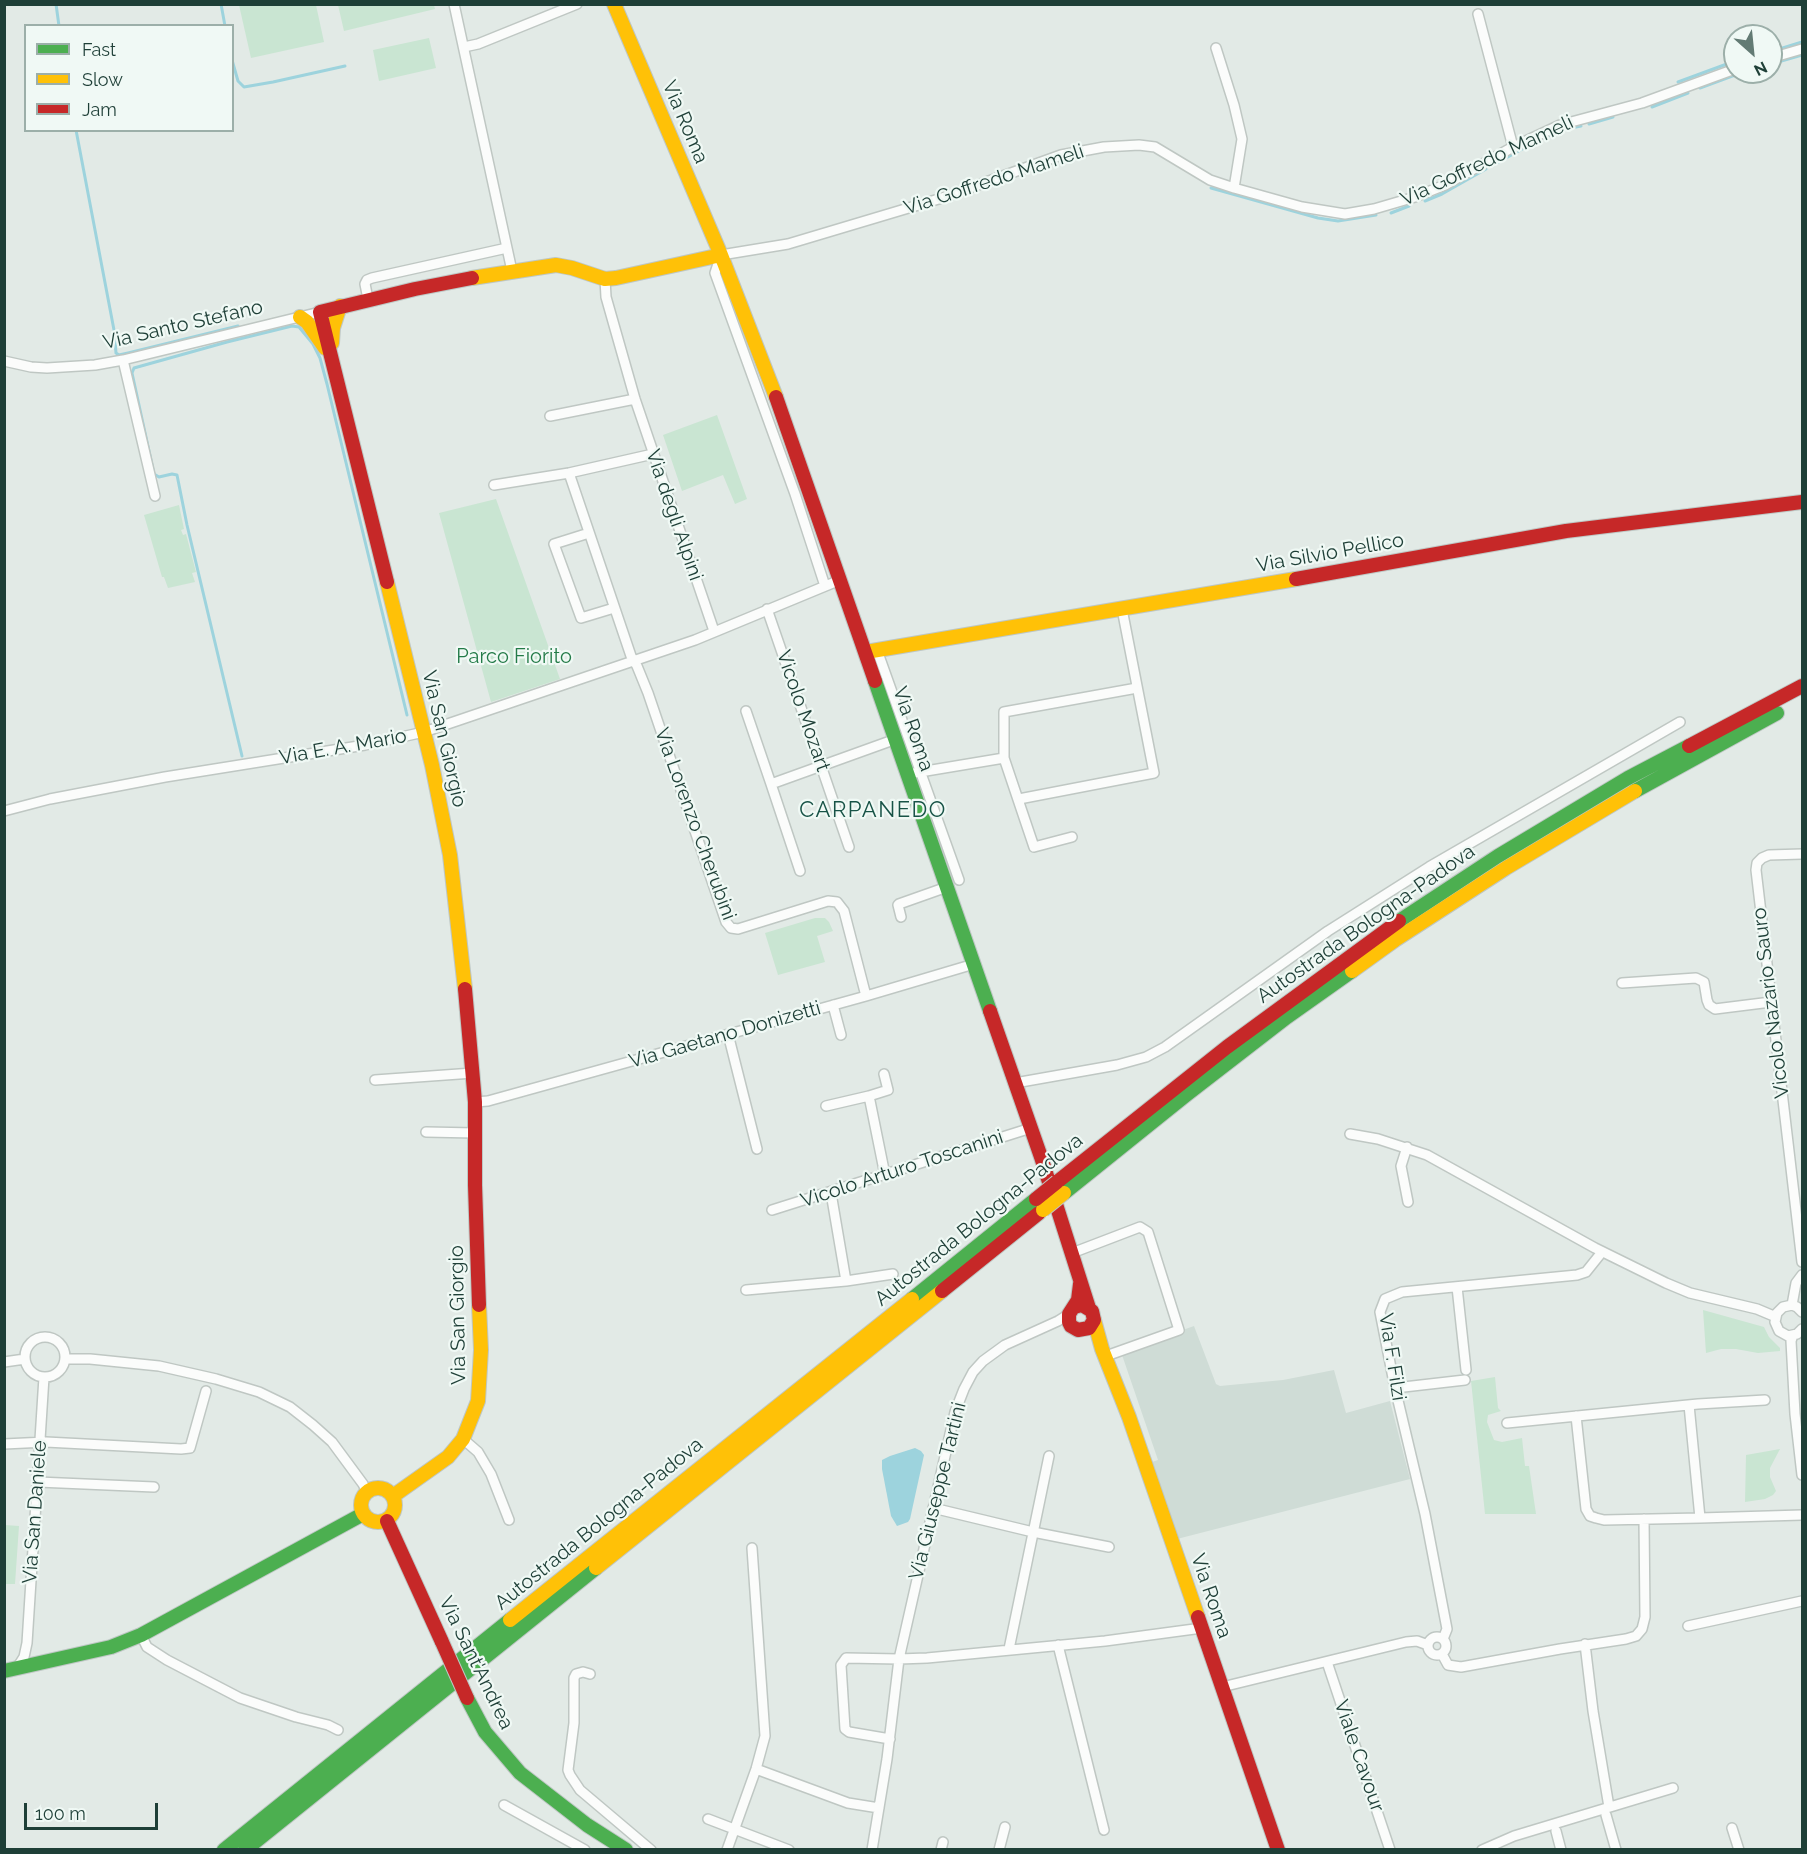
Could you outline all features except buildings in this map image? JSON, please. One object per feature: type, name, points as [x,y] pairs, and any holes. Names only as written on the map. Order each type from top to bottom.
[{"type":"main road","name":"Via Roma","points":[[614,4],[721,255],[762,358],[840,580],[872,651],[896,739],[914,773],[953,884],[974,964],[1031,1128],[1104,1353],[1129,1417],[1278,1850]]},
{"type":"main road","name":"Via Santo Stefano","points":[[320,312],[438,284],[512,271],[556,265],[605,279],[721,255]]},
{"type":"main road","name":"Via San Giorgio","points":[[332,360],[333,328],[340,306]]},
{"type":"main road","name":"Via San Giorgio","points":[[320,312],[424,732],[450,855],[463,963],[475,1102],[480,1350],[478,1401],[463,1439],[448,1457],[393,1496]]},
{"type":"main road","name":"Via San Giorgio","points":[[300,317],[316,333],[332,360]]},
{"type":"main road","name":"Via Silvio Pellico","points":[[872,651],[1566,531],[1803,502]]},
{"type":"main road","name":"Autostrada Bologna-Padova","points":[[224,1850],[1040,1204],[1227,1047],[1384,930],[1498,856],[1618,784],[1803,686]]},
{"type":"main road","name":"Autostrada Bologna-Padova","points":[[1061,1187],[1287,1017],[1395,940],[1506,868],[1640,788],[1803,700]]},
{"type":"main road","name":"Autostrada Bologna-Padova","points":[[245,1850],[778,1422],[1040,1204]]},
{"type":"main road","name":"Via Roma","points":[[1072,1311],[1080,1293],[1080,1279]]},
{"type":"main road","points":[[1082,1305],[1092,1314],[1089,1328],[1078,1330],[1069,1322],[1072,1311],[1082,1305]]},
{"type":"main road","name":"Via Roma","points":[[1078,1330],[1087,1334],[1104,1353]]},
{"type":"main road","points":[[372,1489],[384,1489],[393,1496],[396,1507],[387,1521],[373,1522],[363,1514],[361,1502],[367,1492],[372,1489]]},
{"type":"main road","points":[[20,1662],[41,1665],[111,1647],[141,1635],[363,1514]]},
{"type":"main road","name":"Via Sant'Andrea","points":[[387,1521],[467,1698],[485,1732],[514,1767],[620,1848]]},
{"type":"street","points":[[454,4],[512,271]]},
{"type":"street","points":[[464,47],[478,44],[577,4]]},
{"type":"street","points":[[1478,14],[1513,147]]},
{"type":"street","points":[[1216,48],[1242,139],[1234,189]]},
{"type":"street","points":[[1783,55],[1803,49]]},
{"type":"street","name":"Via Goffredo Mameli","points":[[721,255],[776,246],[818,235],[942,198],[1062,155],[1104,147],[1139,145],[1155,147],[1210,180],[1234,189],[1322,211],[1345,214],[1359,212],[1395,204],[1445,185],[1513,147],[1560,125],[1642,103],[1723,73]]},
{"type":"street","points":[[368,299],[365,284],[372,278],[507,248]]},
{"type":"street","name":"Via Roma","points":[[721,255],[715,273],[795,494],[825,586]]},
{"type":"street","points":[[434,264],[438,284]]},
{"type":"street","name":"Via degli Alpini","points":[[605,279],[606,297],[635,399],[714,632]]},
{"type":"street","name":"Via Santo Stefano","points":[[4,361],[47,368],[95,365],[320,312]]},
{"type":"street","points":[[123,360],[155,496]]},
{"type":"street","points":[[550,416],[635,399]]},
{"type":"street","points":[[494,485],[653,454]]},
{"type":"street","points":[[569,472],[634,661]]},
{"type":"street","points":[[589,533],[554,544],[581,618],[614,608]]},
{"type":"street","name":"Via E. A. Mario","points":[[4,811],[50,799],[165,777],[365,745],[424,732],[714,632],[840,580]]},
{"type":"street","name":"Vicolo Mozart","points":[[767,609],[849,848]]},
{"type":"street","points":[[1019,799],[1154,773],[1122,609]]},
{"type":"street","name":"Via Roma","points":[[872,651],[914,773]]},
{"type":"street","name":"Via Lorenzo Cherubini","points":[[634,661],[648,693],[726,922],[731,928],[738,929],[828,901],[837,902],[843,911],[866,996]]},
{"type":"street","points":[[1072,837],[1035,847],[1004,758],[1004,712],[1137,688]]},
{"type":"street","points":[[746,711],[800,871]]},
{"type":"street","points":[[1015,1083],[1117,1065],[1146,1057],[1165,1047],[1328,931],[1429,867],[1680,722]]},
{"type":"street","points":[[771,784],[896,739]]},
{"type":"street","points":[[914,773],[1004,758]]},
{"type":"street","name":"Vicolo Nazario Sauro","points":[[1803,854],[1769,855],[1757,863],[1756,870],[1803,1262]]},
{"type":"street","points":[[902,917],[899,904],[953,884]]},
{"type":"street","name":"Via Gaetano Donizetti","points":[[475,1102],[488,1101],[974,964]]},
{"type":"street","points":[[1622,983],[1696,978],[1704,982],[1709,1005],[1715,1009],[1771,1002]]},
{"type":"street","points":[[833,1005],[841,1035]]},
{"type":"street","points":[[728,1034],[757,1149]]},
{"type":"street","points":[[375,1080],[473,1073]]},
{"type":"street","points":[[826,1106],[888,1090],[884,1074]]},
{"type":"street","points":[[869,1095],[885,1175]]},
{"type":"street","name":"Vicolo Arturo Toscanini","points":[[772,1210],[1031,1128]]},
{"type":"street","points":[[426,1132],[475,1133]]},
{"type":"street","points":[[1350,1134],[1407,1147],[1443,1163],[1602,1252],[1690,1293],[1757,1309],[1776,1317]]},
{"type":"street","points":[[1407,1147],[1401,1166],[1408,1202]]},
{"type":"street","points":[[831,1193],[846,1281]]},
{"type":"street","points":[[1072,1254],[1140,1227],[1148,1232],[1179,1330],[1104,1353]]},
{"type":"street","name":"Via F. Filzi","points":[[1443,1639],[1447,1629],[1425,1514],[1395,1388],[1380,1312],[1385,1299],[1402,1292],[1577,1275],[1586,1272],[1602,1252]]},
{"type":"street","points":[[746,1290],[846,1281],[893,1274]]},
{"type":"street","points":[[1792,1305],[1796,1283],[1803,1275]]},
{"type":"street","points":[[1395,1388],[1466,1375],[1457,1287]]},
{"type":"street","points":[[1803,1312],[1792,1305],[1783,1307],[1777,1313],[1775,1322],[1779,1331],[1788,1335],[1793,1335],[1803,1329]]},
{"type":"street","name":"Via Giuseppe Tartini","points":[[872,1850],[890,1739],[899,1659],[955,1412],[973,1372],[983,1361],[1005,1345],[1045,1328],[1072,1311]]},
{"type":"street","name":"Via Giuseppe Tartini","points":[[1045,1328],[1065,1326],[1078,1330]]},
{"type":"street","points":[[1793,1335],[1791,1341],[1795,1414],[1803,1474]]},
{"type":"street","points":[[45,1337],[57,1341],[62,1346],[65,1359],[56,1374],[44,1377],[32,1371],[25,1359],[28,1347],[33,1341],[45,1337]]},
{"type":"street","points":[[4,1362],[25,1359]]},
{"type":"street","points":[[65,1359],[90,1359],[159,1366],[259,1392],[290,1407],[332,1442],[367,1492]]},
{"type":"street","name":"Via San Daniele","points":[[20,1662],[38,1482],[44,1377]]},
{"type":"street","points":[[4,1444],[40,1442],[190,1448],[206,1391]]},
{"type":"street","points":[[1507,1423],[1765,1400]]},
{"type":"street","points":[[1689,1406],[1700,1518]]},
{"type":"street","points":[[1576,1416],[1586,1509],[1590,1515],[1604,1520],[1803,1515]]},
{"type":"street","points":[[463,1439],[478,1452],[491,1474],[509,1520]]},
{"type":"street","points":[[1009,1649],[1049,1456]]},
{"type":"street","points":[[38,1482],[154,1487]]},
{"type":"street","points":[[933,1508],[1109,1547]]},
{"type":"street","points":[[1442,1654],[1448,1665],[1461,1667],[1636,1636],[1642,1629],[1645,1617],[1644,1519]]},
{"type":"street","points":[[727,1850],[765,1736],[752,1548]]},
{"type":"street","points":[[1688,1626],[1803,1600]]},
{"type":"street","points":[[890,1739],[849,1732],[845,1729],[840,1665],[846,1659],[899,1659],[1101,1641],[1202,1628]]},
{"type":"street","points":[[1012,1632],[1025,1648]]},
{"type":"street","points":[[141,1635],[147,1647],[240,1698],[338,1730]]},
{"type":"street","points":[[1428,1645],[1435,1637],[1443,1639],[1446,1647],[1442,1654]]},
{"type":"street","points":[[1222,1687],[1406,1642],[1417,1641],[1428,1645],[1431,1653],[1442,1654]]},
{"type":"street","points":[[1585,1644],[1608,1811],[1616,1850]]},
{"type":"street","points":[[1058,1645],[1104,1830]]},
{"type":"street","name":"Viale Cavour","points":[[1328,1662],[1390,1850]]},
{"type":"street","points":[[590,1674],[583,1672],[576,1674],[574,1678],[573,1723],[568,1770],[580,1790],[651,1850]]},
{"type":"street","points":[[756,1768],[848,1803],[879,1809]]},
{"type":"street","points":[[1482,1850],[1514,1836],[1608,1811],[1673,1788]]},
{"type":"street","points":[[504,1805],[585,1850]]},
{"type":"street","points":[[708,1819],[789,1850]]},
{"type":"street","points":[[999,1850],[1005,1827]]},
{"type":"street","points":[[1732,1828],[1739,1850]]},
{"type":"street","points":[[1556,1832],[1561,1850]]},
{"type":"shaded area","points":[[1194,1326],[1216,1384],[1220,1386],[1283,1380],[1334,1370],[1346,1413],[1390,1401],[1410,1479],[1177,1539],[1152,1462],[1158,1460],[1121,1352]]},
{"type":"green space","points":[[239,5],[316,5],[324,42],[251,58]]},
{"type":"green space","points":[[338,5],[434,5],[435,9],[344,31]]},
{"type":"green space","points":[[429,38],[436,68],[379,81],[373,50]]},
{"type":"green space","points":[[717,415],[747,499],[735,504],[723,475],[682,491],[663,435]]},
{"type":"green space","name":"Parco Fiorito","points":[[496,499],[560,679],[491,702],[439,513]]},
{"type":"green space","points":[[179,505],[184,529],[181,530],[183,535],[186,534],[196,572],[192,573],[195,582],[168,588],[162,577],[144,515]]},
{"type":"green space","points":[[815,918],[825,918],[833,931],[817,936],[825,962],[778,975],[765,933]]},
{"type":"green space","points":[[1703,1310],[1764,1327],[1780,1351],[1758,1353],[1721,1349],[1706,1353]]},
{"type":"green space","points":[[1495,1377],[1498,1408],[1501,1411],[1488,1415],[1487,1422],[1494,1440],[1502,1442],[1522,1438],[1525,1466],[1529,1466],[1536,1514],[1485,1514],[1471,1381]]},
{"type":"green space","points":[[1780,1449],[1770,1468],[1770,1477],[1776,1491],[1765,1499],[1745,1502],[1746,1455]]},
{"type":"green space","points":[[5,1525],[19,1526],[15,1584],[5,1584]]},
{"type":"water","points":[[915,1448],[924,1455],[910,1519],[897,1526],[891,1516],[882,1460]]},
{"type":"waterway","points":[[56,4],[59,24]]},
{"type":"waterway","points":[[221,4],[225,24]]},
{"type":"waterway","points":[[1783,48],[1802,42]]},
{"type":"waterway","points":[[1783,61],[1802,55]]},
{"type":"waterway","points":[[1678,82],[1723,65]]},
{"type":"waterway","points":[[234,67],[238,81],[244,87],[345,66]]},
{"type":"waterway","points":[[1700,88],[1723,79]]},
{"type":"waterway","points":[[1652,107],[1688,93]]},
{"type":"waterway","points":[[1589,124],[1613,117]]},
{"type":"waterway","points":[[1576,127],[1581,126]]},
{"type":"waterway","points":[[1543,138],[1566,129]]},
{"type":"waterway","points":[[76,132],[114,330],[116,353],[119,355],[238,326]]},
{"type":"waterway","points":[[1497,163],[1533,143]]},
{"type":"waterway","points":[[1425,201],[1486,169]]},
{"type":"waterway","points":[[1211,188],[1318,218],[1338,221],[1376,215]]},
{"type":"waterway","points":[[1391,213],[1409,206]]},
{"type":"waterway","points":[[242,756],[177,475],[159,477],[154,474],[132,373],[134,368],[227,342],[292,326],[299,327],[313,344],[320,358],[407,715]]},
{"type":"traffic: fast","points":[[875,681],[990,1011]]},
{"type":"traffic: fast","points":[[1635,791],[1777,713]]},
{"type":"traffic: fast","points":[[1399,921],[1498,856],[1628,778],[1689,746]]},
{"type":"traffic: fast","points":[[1064,1193],[1287,1017],[1352,971]]},
{"type":"traffic: fast","points":[[912,1299],[1036,1199]]},
{"type":"traffic: fast","points":[[4,1671],[111,1647],[141,1635],[363,1514]]},
{"type":"traffic: fast","points":[[245,1850],[596,1568]]},
{"type":"traffic: fast","points":[[224,1850],[510,1620]]},
{"type":"traffic: fast","points":[[467,1698],[485,1732],[520,1773],[587,1825],[626,1850]]},
{"type":"traffic: slow","points":[[614,4],[721,255],[776,397]]},
{"type":"traffic: slow","points":[[472,278],[556,265],[605,279],[616,278],[721,255]]},
{"type":"traffic: slow","points":[[332,343],[333,328],[340,306]]},
{"type":"traffic: slow","points":[[300,317],[307,322],[325,348]]},
{"type":"traffic: slow","points":[[866,652],[1296,579]]},
{"type":"traffic: slow","points":[[387,582],[432,765],[450,855],[465,989]]},
{"type":"traffic: slow","points":[[1352,971],[1395,940],[1506,868],[1635,791]]},
{"type":"traffic: slow","points":[[1043,1210],[1064,1193]]},
{"type":"traffic: slow","points":[[596,1568],[942,1291]]},
{"type":"traffic: slow","points":[[510,1620],[912,1299]]},
{"type":"traffic: slow","points":[[393,1496],[448,1457],[463,1439],[478,1401],[481,1350],[479,1305]]},
{"type":"traffic: slow","points":[[1094,1320],[1102,1349],[1129,1417],[1198,1617]]},
{"type":"traffic: slow","points":[[378,1488],[390,1493],[395,1505],[390,1517],[378,1522],[366,1517],[361,1505],[366,1493],[378,1488]]},
{"type":"traffic: jam","points":[[387,582],[320,312],[472,278]]},
{"type":"traffic: jam","points":[[776,397],[875,681]]},
{"type":"traffic: jam","points":[[1296,579],[1566,531],[1802,502]]},
{"type":"traffic: jam","points":[[1689,746],[1802,686]]},
{"type":"traffic: jam","points":[[1057,1182],[1227,1047],[1399,921]]},
{"type":"traffic: jam","points":[[465,989],[475,1102],[479,1305]]},
{"type":"traffic: jam","points":[[990,1011],[1041,1157],[1089,1308]]},
{"type":"traffic: jam","points":[[1036,1199],[1057,1182]]},
{"type":"traffic: jam","points":[[942,1291],[1039,1213]]},
{"type":"traffic: jam","points":[[1074,1307],[1082,1305],[1092,1311],[1094,1320],[1089,1328],[1078,1330],[1069,1322],[1069,1314],[1078,1300],[1080,1284]]},
{"type":"traffic: jam","points":[[387,1521],[442,1642]]},
{"type":"traffic: jam","points":[[1198,1617],[1278,1850]]},
{"type":"traffic: jam","points":[[442,1642],[467,1698]]},
{"type":"district","name":"CARPANEDO","points":[[873,810]]}]
